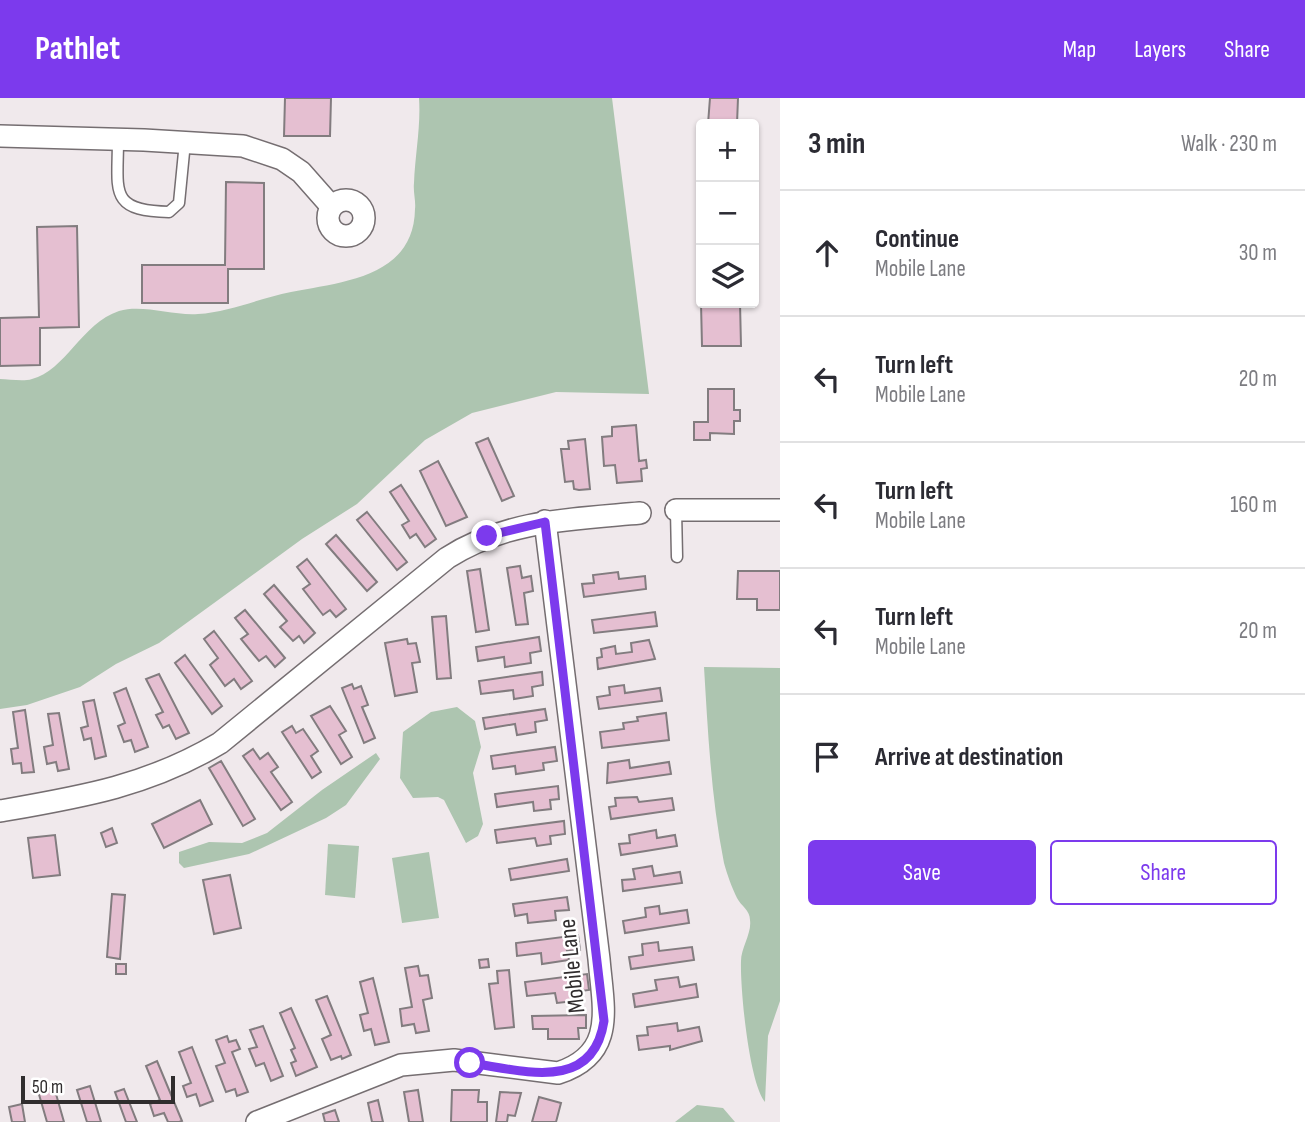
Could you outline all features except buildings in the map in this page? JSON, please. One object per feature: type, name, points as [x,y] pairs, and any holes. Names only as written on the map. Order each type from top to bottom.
[{"type":"street","points":[[0,136],[243,146],[266,152],[301,172],[331,205]]},
{"type":"street","points":[[676,510],[780,510]]},
{"type":"street","points":[[0,811],[93,795],[149,779],[185,763],[219,743],[447,558],[487,536],[545,522],[640,513]]},
{"type":"street","name":"Mobile Lane","points":[[257,1122],[401,1065],[454,1060],[558,1073],[574,1068],[595,1049],[604,1021],[599,959],[545,522]]},
{"type":"lane","points":[[118,139],[118,187],[130,207],[139,212],[169,212],[179,203],[185,142]]},
{"type":"lane","points":[[676,510],[677,557]]},
{"type":"green space","points":[[419,98],[612,98],[649,394],[556,392],[472,413],[425,440],[357,504],[302,539],[159,643],[116,664],[80,687],[27,705],[0,709],[0,379],[28,380],[44,374],[94,326],[119,311],[138,309],[188,314],[210,313],[352,280],[389,263],[402,250],[411,232],[415,206]]},
{"type":"green space","points":[[704,667],[780,668],[780,1001],[768,1036],[765,1102],[754,1076],[742,992],[741,956],[750,917],[737,898],[724,863],[713,790]]},
{"type":"green space","points":[[457,707],[475,721],[481,747],[473,773],[483,824],[478,836],[466,843],[444,800],[438,797],[413,798],[400,778],[403,732],[431,712]]},
{"type":"green space","points":[[376,753],[380,759],[346,805],[326,818],[249,854],[184,868],[179,863],[179,852],[209,842],[242,843],[267,833],[322,790]]},
{"type":"green space","points":[[328,844],[359,846],[355,898],[325,895]]},
{"type":"green space","points":[[429,852],[439,918],[402,923],[392,858]]},
{"type":"green space","points":[[697,1105],[723,1108],[735,1122],[675,1122]]},
{"type":"route","points":[[470,1063],[545,1073],[558,1073],[574,1068],[595,1049],[604,1021],[599,959],[545,522],[518,526],[487,536]]}]
